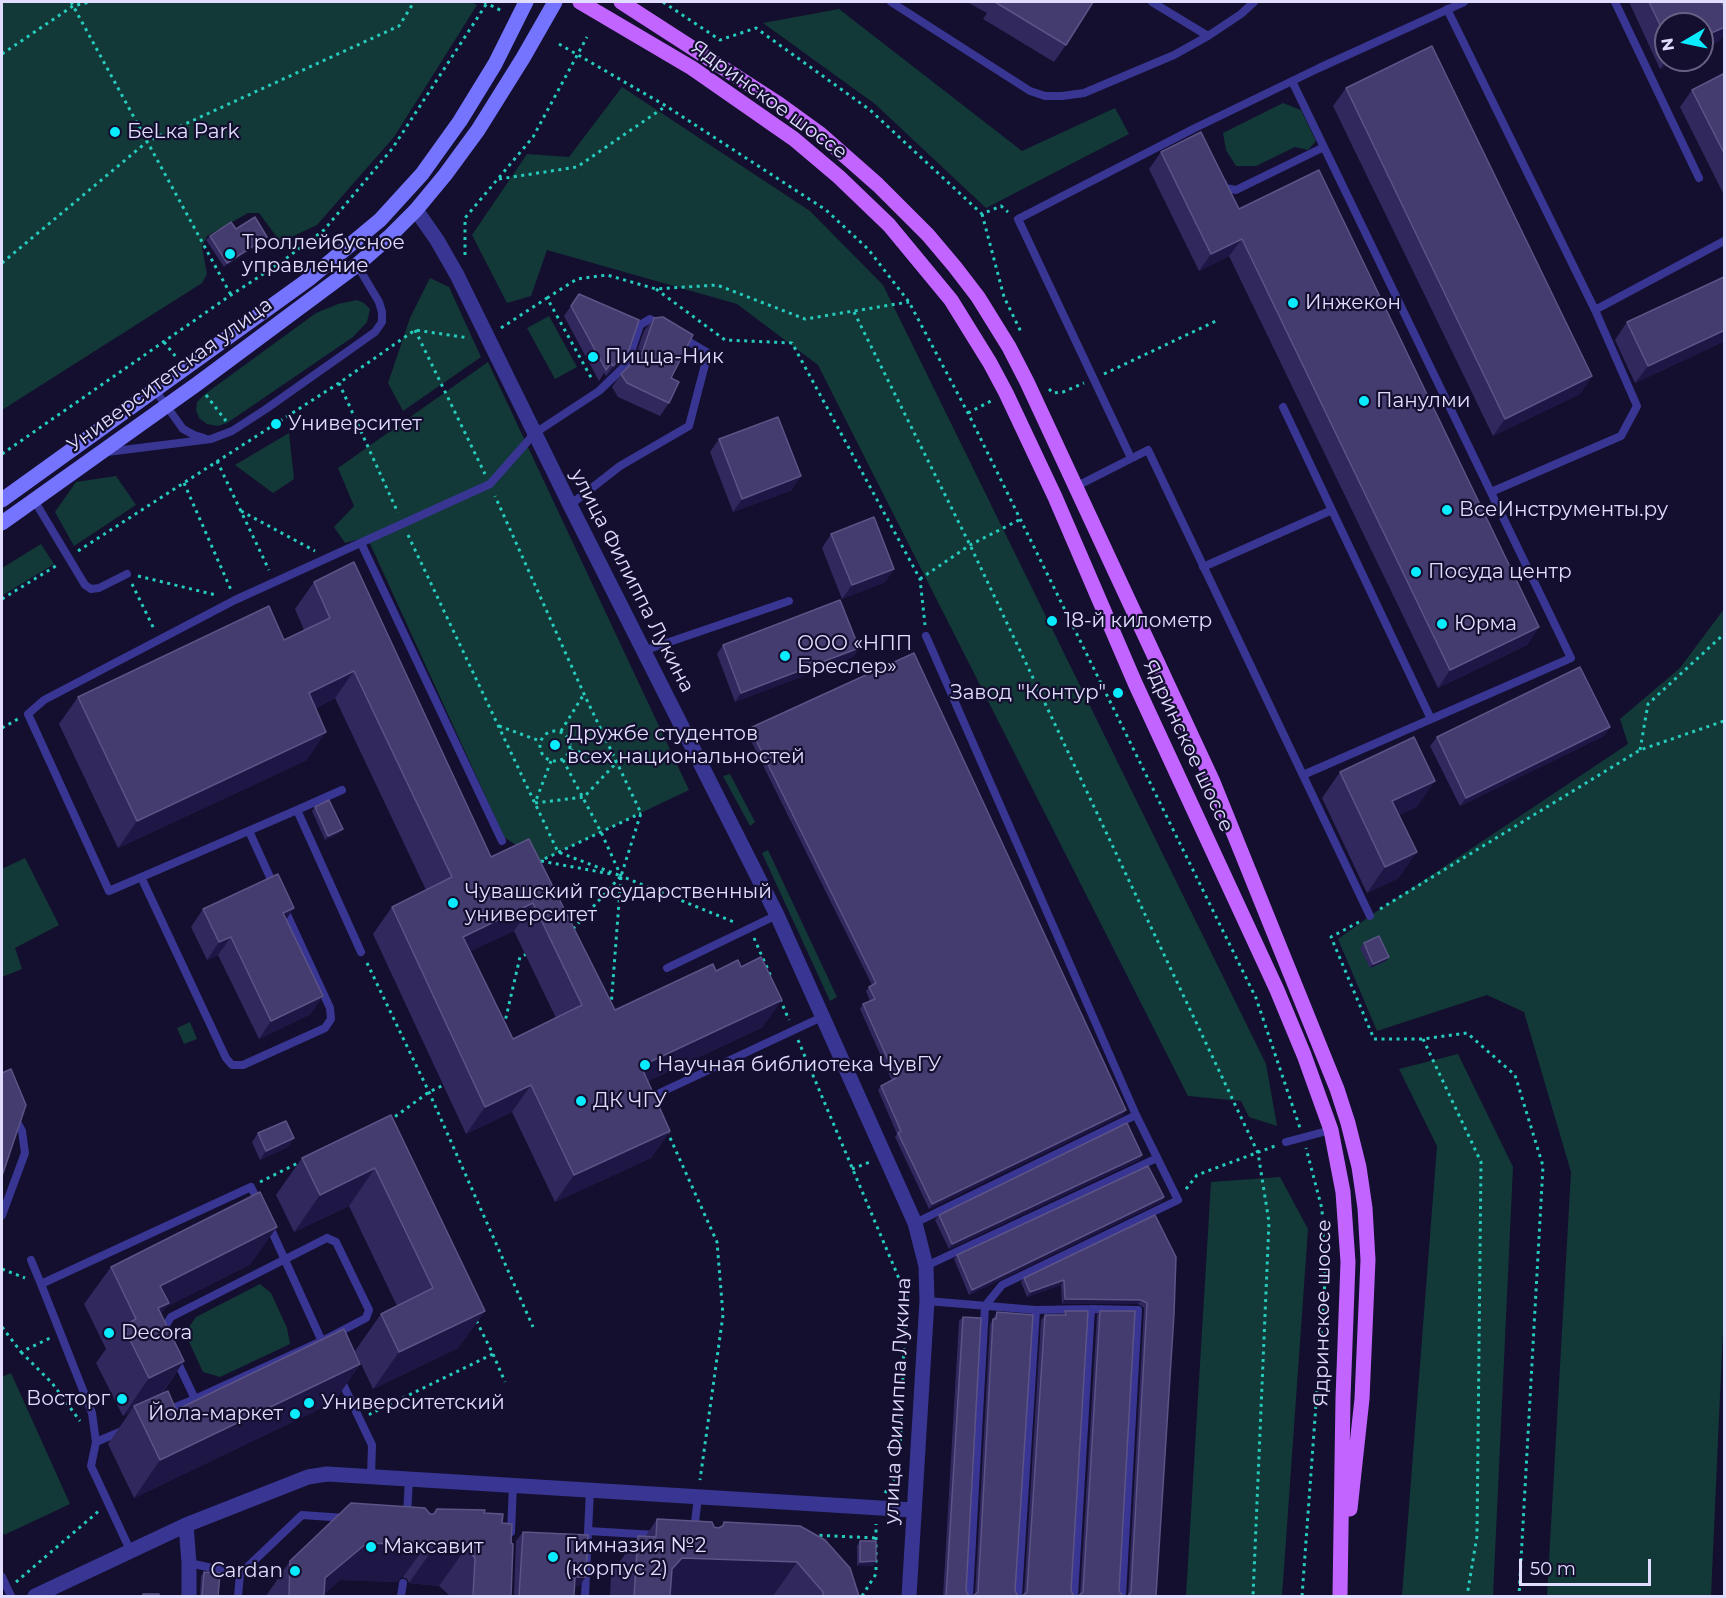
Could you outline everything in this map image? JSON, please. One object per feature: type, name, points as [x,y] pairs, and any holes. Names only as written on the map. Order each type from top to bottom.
[{"type":"main road","name":"Университетская улица","points":[[2,500],[309,279],[380,220],[422,174],[460,121],[495,64],[526,2]]},
{"type":"main road","name":"Университетская улица","points":[[2,523],[357,265],[416,210],[445,176],[478,129],[555,2]]},
{"type":"main road","name":"Ядринское шоссе","points":[[580,2],[692,68],[794,139],[839,177],[889,225],[951,300],[1006,393],[1055,497],[1135,683],[1277,990],[1315,1082],[1330,1130],[1343,1192],[1348,1262],[1343,1398],[1341,1596]]},
{"type":"main road","name":"Ядринское шоссе","points":[[621,2],[779,104],[819,133],[878,185],[956,267],[1009,347],[1213,782],[1337,1089],[1359,1167],[1365,1209],[1368,1260],[1367,1315],[1362,1399],[1341,1596]]},
{"type":"main road","points":[[403,196],[416,210]]},
{"type":"main road","points":[[345,250],[357,265]]},
{"type":"main road","points":[[23,485],[34,500]]},
{"type":"main road","points":[[1055,497],[1075,487]]},
{"type":"street","name":"улица Филиппа Лукина","points":[[416,210],[457,275],[777,915],[915,1223],[926,1266],[927,1301],[909,1596]]},
{"type":"street","points":[[35,1596],[186,1525],[308,1477],[327,1474],[913,1510]]},
{"type":"street","points":[[186,1525],[189,1596]]},
{"type":"lane","points":[[891,2],[1030,91],[1045,96],[1084,93],[1174,55],[1208,36],[1241,14],[1254,2]]},
{"type":"lane","points":[[1152,2],[1208,36]]},
{"type":"lane","points":[[1131,458],[1018,219],[1195,128],[1464,2]]},
{"type":"lane","points":[[1615,2],[1699,178]]},
{"type":"lane","points":[[1447,9],[1595,310],[1637,406],[1621,436],[1491,492]]},
{"type":"lane","points":[[1292,81],[1571,658],[1303,775]]},
{"type":"lane","points":[[1195,128],[1200,138]]},
{"type":"lane","points":[[1220,178],[1226,188],[1236,190],[1324,147]]},
{"type":"lane","points":[[1595,310],[1725,241]]},
{"type":"lane","points":[[98,453],[211,439],[232,431],[267,409],[375,332],[382,322],[382,312],[379,302],[357,265]]},
{"type":"lane","points":[[342,790],[109,891],[28,714],[44,700],[235,600],[490,484],[535,434],[599,391],[627,364],[640,325],[650,319],[708,352],[689,426],[620,466],[570,505]]},
{"type":"lane","points":[[155,390],[183,429],[194,435],[211,439]]},
{"type":"lane","points":[[1283,406],[1431,719]]},
{"type":"lane","points":[[1075,487],[1148,450],[1370,916]]},
{"type":"lane","points":[[34,500],[85,585],[91,589],[99,588],[127,574]]},
{"type":"lane","points":[[1203,567],[1332,510]]},
{"type":"lane","points":[[361,543],[502,841]]},
{"type":"lane","points":[[643,651],[789,601]]},
{"type":"lane","points":[[926,636],[1136,1115],[1178,1200],[1002,1285],[985,1306],[969,1596]]},
{"type":"lane","points":[[297,810],[361,952]]},
{"type":"lane","points":[[249,831],[278,893]]},
{"type":"lane","points":[[141,877],[226,1058],[232,1065],[243,1065],[325,1028],[331,1019],[330,1008],[283,904]]},
{"type":"lane","points":[[667,968],[777,915]]},
{"type":"lane","points":[[651,1097],[822,1017]]},
{"type":"lane","points":[[2,1215],[25,1153],[22,1131],[12,1110]]},
{"type":"lane","points":[[915,1223],[1136,1115]]},
{"type":"lane","points":[[1286,1142],[1330,1130]]},
{"type":"lane","points":[[926,1266],[1157,1158]]},
{"type":"lane","points":[[41,1284],[251,1187],[260,1208]]},
{"type":"lane","points":[[265,1218],[327,1351]]},
{"type":"lane","points":[[156,1416],[195,1399],[322,1341],[366,1318],[369,1310],[336,1242],[327,1238],[171,1317],[166,1325],[166,1340],[195,1399]]},
{"type":"lane","points":[[31,1260],[92,1413],[96,1442],[91,1466],[130,1550]]},
{"type":"lane","points":[[927,1301],[1036,1310],[1138,1310],[1122,1596]]},
{"type":"lane","points":[[1074,1596],[1091,1309]]},
{"type":"lane","points":[[1018,1596],[1036,1310]]},
{"type":"lane","points":[[337,1372],[372,1445],[371,1477]]},
{"type":"lane","points":[[96,1442],[126,1429]]},
{"type":"lane","points":[[409,1479],[406,1522],[418,1523]]},
{"type":"lane","points":[[510,1539],[513,1485]]},
{"type":"lane","points":[[585,1596],[590,1490]]},
{"type":"lane","points":[[694,1537],[698,1497]]},
{"type":"lane","points":[[238,1596],[240,1574],[302,1515],[348,1518]]},
{"type":"lane","points":[[499,1527],[511,1527]]},
{"type":"lane","points":[[588,1532],[670,1536]]},
{"type":"lane","points":[[682,1536],[705,1538]]},
{"type":"lane","points":[[189,1563],[240,1574]]},
{"type":"lane","points":[[2,1577],[11,1596]]},
{"type":"lane","points":[[401,1596],[402,1583]]},
{"type":"path","points":[[2,54],[72,4],[90,2]]},
{"type":"path","points":[[2,263],[148,141],[399,26],[414,2]]},
{"type":"path","points":[[2,454],[280,263],[324,230],[392,149],[485,2],[502,10]]},
{"type":"path","points":[[663,2],[720,40],[756,28],[870,110],[982,214],[1001,206]]},
{"type":"path","points":[[72,4],[231,295]]},
{"type":"path","points":[[465,218],[533,137],[587,37]]},
{"type":"path","points":[[559,44],[666,106],[826,210],[868,249],[909,302],[968,413],[1256,998],[1303,1138],[1322,1209],[1325,1281],[1302,1596]]},
{"type":"path","points":[[498,180],[577,167],[666,106]]},
{"type":"path","points":[[497,331],[577,279],[607,275],[656,289],[717,285],[805,319],[909,302]]},
{"type":"path","points":[[656,289],[725,340],[792,343],[920,579],[926,636]]},
{"type":"path","points":[[547,298],[599,391]]},
{"type":"path","points":[[854,312],[970,545],[1258,1153],[1269,1222],[1253,1596]]},
{"type":"path","points":[[415,330],[490,484],[584,694],[641,813],[621,876],[611,1008]]},
{"type":"path","points":[[74,554],[339,383],[415,330],[479,339]]},
{"type":"path","points":[[164,342],[177,359]]},
{"type":"path","points":[[339,383],[402,523],[558,852],[751,929],[772,980]]},
{"type":"path","points":[[205,394],[227,423]]},
{"type":"path","points":[[968,413],[991,401]]},
{"type":"path","points":[[238,441],[241,446]]},
{"type":"path","points":[[217,461],[274,582]]},
{"type":"path","points":[[184,483],[235,600]]},
{"type":"path","points":[[242,512],[327,557]]},
{"type":"path","points":[[920,579],[970,545],[1019,520]]},
{"type":"path","points":[[2,599],[64,561]]},
{"type":"path","points":[[127,574],[235,600]]},
{"type":"path","points":[[127,574],[159,641]]},
{"type":"path","points":[[1640,750],[1648,704],[1725,634]]},
{"type":"path","points":[[561,731],[584,694]]},
{"type":"path","points":[[2,728],[28,714]]},
{"type":"path","points":[[1519,1596],[1543,1166],[1515,1075],[1467,1033],[1423,1039],[1374,1039],[1331,937],[1370,916],[1640,750],[1725,722]]},
{"type":"path","points":[[498,726],[540,741]]},
{"type":"path","points":[[548,731],[561,731],[569,738],[571,750],[563,760],[551,761],[541,753],[540,741],[548,731]]},
{"type":"path","points":[[571,750],[617,762]]},
{"type":"path","points":[[563,760],[602,832],[621,876]]},
{"type":"path","points":[[535,803],[551,761]]},
{"type":"path","points":[[535,803],[584,797],[617,762]]},
{"type":"path","points":[[540,861],[641,813]]},
{"type":"path","points":[[531,856],[540,861],[621,876]]},
{"type":"path","points":[[540,861],[545,871]]},
{"type":"path","points":[[566,933],[573,929],[621,876]]},
{"type":"path","points":[[568,920],[573,929]]},
{"type":"path","points":[[361,952],[429,1092],[533,1327]]},
{"type":"path","points":[[504,1026],[520,957],[530,952]]},
{"type":"path","points":[[776,990],[906,1295],[899,1472],[876,1508],[876,1574],[862,1596]]},
{"type":"path","points":[[1423,1039],[1481,1161],[1477,1536],[1467,1596]]},
{"type":"path","points":[[381,1126],[429,1092],[448,1083]]},
{"type":"path","points":[[665,1128],[717,1242],[723,1315],[698,1497]]},
{"type":"path","points":[[1178,1200],[1197,1174],[1286,1142]]},
{"type":"path","points":[[251,1187],[303,1161]]},
{"type":"path","points":[[2,1269],[41,1284]]},
{"type":"path","points":[[473,1313],[505,1382]]},
{"type":"path","points":[[2,1327],[21,1352],[52,1383],[96,1442]]},
{"type":"path","points":[[21,1352],[60,1333]]},
{"type":"path","points":[[374,1423],[370,1414],[493,1354]]},
{"type":"path","points":[[7,1587],[14,1584],[108,1502]]},
{"type":"path","points":[[808,1535],[876,1539]]},
{"type":"green space","points":[[2,2],[471,2],[477,5],[394,137],[317,225],[285,240],[279,240],[259,213],[248,213],[207,236],[202,247],[207,274],[202,283],[2,410]]},
{"type":"green space","points":[[839,9],[1022,151],[1115,108],[1129,134],[986,208],[875,104],[763,23]]},
{"type":"green space","points":[[622,87],[810,211],[883,285],[1266,1064],[1277,1126],[1249,1117],[1241,1101],[1188,1096],[818,365],[737,304],[547,250],[531,296],[507,303],[472,235],[527,154],[569,157]]},
{"type":"green space","points":[[1283,103],[1301,110],[1316,141],[1308,150],[1295,147],[1256,166],[1236,166],[1226,150],[1223,133]]},
{"type":"green space","points":[[430,278],[449,287],[481,357],[403,411],[388,383],[410,318]]},
{"type":"green space","points":[[357,300],[370,309],[367,322],[353,337],[227,423],[218,426],[207,424],[199,418],[196,410],[197,402],[205,394],[316,313],[338,304]]},
{"type":"green space","points":[[549,316],[577,367],[555,379],[527,328]]},
{"type":"green space","points":[[488,362],[689,790],[540,861],[504,837],[367,537],[345,543],[334,527],[354,506],[338,468]]},
{"type":"green space","points":[[289,433],[294,479],[273,493],[235,465]]},
{"type":"green space","points":[[116,476],[136,505],[74,546],[55,512],[76,482]]},
{"type":"green space","points":[[41,544],[54,564],[3,595],[2,568]]},
{"type":"green space","points":[[1724,609],[1724,1306],[1711,1596],[1547,1596],[1571,1172],[1524,1012],[1487,995],[1377,1031],[1338,939],[1628,744],[1620,719],[1680,668]]},
{"type":"green space","points":[[730,774],[755,822],[750,826],[723,776]]},
{"type":"green space","points":[[768,850],[837,997],[830,1001],[762,853]]},
{"type":"green space","points":[[25,858],[59,925],[15,948],[22,969],[2,977],[2,869]]},
{"type":"green space","points":[[190,1022],[197,1039],[184,1044],[177,1028]]},
{"type":"green space","points":[[1458,1054],[1513,1167],[1493,1596],[1402,1596],[1437,1146],[1399,1069]]},
{"type":"green space","points":[[1280,1177],[1308,1229],[1282,1596],[1186,1596],[1211,1182]]},
{"type":"green space","points":[[260,1284],[271,1293],[287,1328],[290,1344],[220,1377],[203,1372],[185,1333],[196,1317]]},
{"type":"green space","points":[[11,1373],[70,1504],[4,1535],[2,1529],[2,1377]]},
{"type":"building","points":[[995,2],[1093,2],[1066,45]]},
{"type":"building","points":[[1649,2],[1721,2],[1725,8],[1725,27],[1714,32],[1714,12],[1654,12]]},
{"type":"building","points":[[1432,46],[1592,376],[1505,419],[1346,88]]},
{"type":"building","points":[[1725,73],[1725,155],[1692,90]]},
{"type":"building","points":[[1201,132],[1239,209],[1319,170],[1539,627],[1450,670],[1242,239],[1211,254],[1161,152]]},
{"type":"building","name":"Троллейбусное управление","points":[[255,217],[267,237],[227,263],[210,236],[231,222],[236,229]]},
{"type":"building","points":[[1724,277],[1725,330],[1648,366],[1627,322]]},
{"type":"building","points":[[579,294],[639,320],[629,350],[613,366],[611,363],[606,370],[571,306]]},
{"type":"building","points":[[663,317],[693,335],[671,378],[679,382],[669,403],[627,383],[621,374],[642,353],[654,318]]},
{"type":"building","points":[[778,417],[801,476],[742,499],[719,439]]},
{"type":"building","points":[[874,517],[894,569],[852,585],[831,534]]},
{"type":"building","points":[[354,562],[491,857],[529,839],[615,1010],[713,964],[716,971],[738,960],[741,967],[761,957],[782,1000],[641,1066],[670,1131],[574,1175],[531,1085],[485,1107],[392,907],[452,877],[354,671],[309,693],[326,732],[137,821],[78,697],[269,606],[284,640],[330,618],[314,582]],"holes":[[[533,903],[582,1005],[513,1039],[463,937]]]},
{"type":"building","name":"ООО «НПП Бреслер»","points":[[840,600],[859,648],[741,693],[723,645]]},
{"type":"building","points":[[914,653],[1126,1110],[932,1204],[898,1133],[901,1131],[881,1086],[896,1078],[863,1004],[875,999],[869,987],[876,983],[750,728]]},
{"type":"building","points":[[1580,667],[1610,727],[1466,798],[1437,737]]},
{"type":"building","points":[[1414,737],[1435,781],[1392,801],[1417,852],[1385,867],[1340,772]]},
{"type":"building","points":[[329,800],[343,829],[328,836],[315,807]]},
{"type":"building","points":[[278,874],[294,908],[283,913],[323,996],[271,1021],[231,937],[219,942],[203,909]]},
{"type":"building","points":[[1379,936],[1389,957],[1373,964],[1364,943]]},
{"type":"building","points":[[11,1069],[26,1105],[2,1176],[2,1073]]},
{"type":"building","points":[[391,1115],[485,1311],[399,1352],[381,1314],[433,1288],[375,1168],[320,1195],[302,1158]]},
{"type":"building","points":[[286,1121],[294,1138],[266,1151],[258,1133]]},
{"type":"building","points":[[1127,1123],[1142,1155],[952,1244],[939,1215]]},
{"type":"building","points":[[1148,1166],[1164,1197],[972,1290],[957,1255]]},
{"type":"building","points":[[260,1192],[277,1227],[160,1286],[169,1303],[158,1308],[184,1361],[149,1378],[123,1326],[136,1319],[111,1267]]},
{"type":"building","points":[[1155,1215],[1176,1257],[1156,1596],[1128,1596],[1131,1592],[1147,1303],[1141,1300],[1065,1299],[1064,1280],[1030,1292],[1024,1278]]},
{"type":"building","points":[[1065,1311],[1088,1311],[1071,1591],[1074,1596],[1022,1596],[1027,1592],[1045,1315],[1066,1315]]},
{"type":"building","points":[[1100,1311],[1135,1311],[1119,1591],[1123,1596],[1078,1596],[1083,1592]]},
{"type":"building","points":[[997,1312],[1033,1315],[1015,1591],[1018,1596],[973,1596],[978,1592],[993,1319],[996,1319]]},
{"type":"building","points":[[963,1317],[981,1318],[966,1591],[969,1596],[946,1596]]},
{"type":"building","points":[[344,1329],[360,1364],[160,1460],[134,1406],[168,1391],[176,1410]]},
{"type":"building","points":[[351,1503],[425,1508],[430,1514],[434,1514],[437,1509],[485,1510],[484,1513],[503,1514],[502,1523],[512,1524],[511,1596],[473,1596],[475,1558],[466,1548],[435,1546],[430,1540],[425,1541],[423,1545],[367,1543],[325,1578],[324,1596],[289,1596],[290,1561]]},
{"type":"building","points":[[657,1519],[712,1522],[714,1527],[718,1528],[723,1526],[724,1522],[800,1526],[825,1540],[850,1568],[859,1596],[823,1596],[823,1592],[797,1562],[682,1558],[672,1569],[670,1596],[634,1596],[638,1536],[656,1537]]},
{"type":"building","points":[[523,1532],[588,1535],[586,1577],[575,1577],[574,1596],[519,1596]]},
{"type":"building","points":[[860,1541],[876,1541],[876,1561],[860,1562]]},
{"type":"building","points":[[204,1572],[220,1573],[218,1596],[202,1596]]},
{"type":"building","points":[[143,1594],[159,1594],[159,1596],[143,1596]]},
{"type":"place","name":"БeLка Park","points":[[115,132]]},
{"type":"place","name":"Троллейбусное управление","points":[[230,254]]},
{"type":"place","name":"Инжекон","points":[[1293,303]]},
{"type":"place","name":"Пицца-Ник","points":[[593,357]]},
{"type":"place","name":"Панулми","points":[[1364,401]]},
{"type":"place","name":"Университет","points":[[276,424]]},
{"type":"place","name":"ВсеИнструменты.ру","points":[[1447,510]]},
{"type":"place","name":"Посуда центр","points":[[1416,572]]},
{"type":"place","name":"18-й километр","points":[[1052,621]]},
{"type":"place","name":"Юрма","points":[[1442,624]]},
{"type":"place","name":"ООО «НПП Бреслер»","points":[[785,656]]},
{"type":"place","name":"Завод \"Контур\"","points":[[1118,693]]},
{"type":"place","name":"Дружбе студентов всех национальностей","points":[[555,745]]},
{"type":"place","name":"Чувашский государственный университет","points":[[453,903]]},
{"type":"place","name":"Научная библиотека ЧувГУ","points":[[645,1065]]},
{"type":"place","name":"ДК ЧГУ","points":[[581,1101]]},
{"type":"place","name":"Decora","points":[[109,1333]]},
{"type":"place","name":"Восторг","points":[[122,1399]]},
{"type":"place","name":"Университетский","points":[[309,1403]]},
{"type":"place","name":"Йола-маркет","points":[[295,1414]]},
{"type":"place","name":"Максавит","points":[[371,1547]]},
{"type":"place","name":"Гимназия №2 (корпус 2)","points":[[553,1557]]},
{"type":"place","name":"Cardan","points":[[295,1571]]}]
